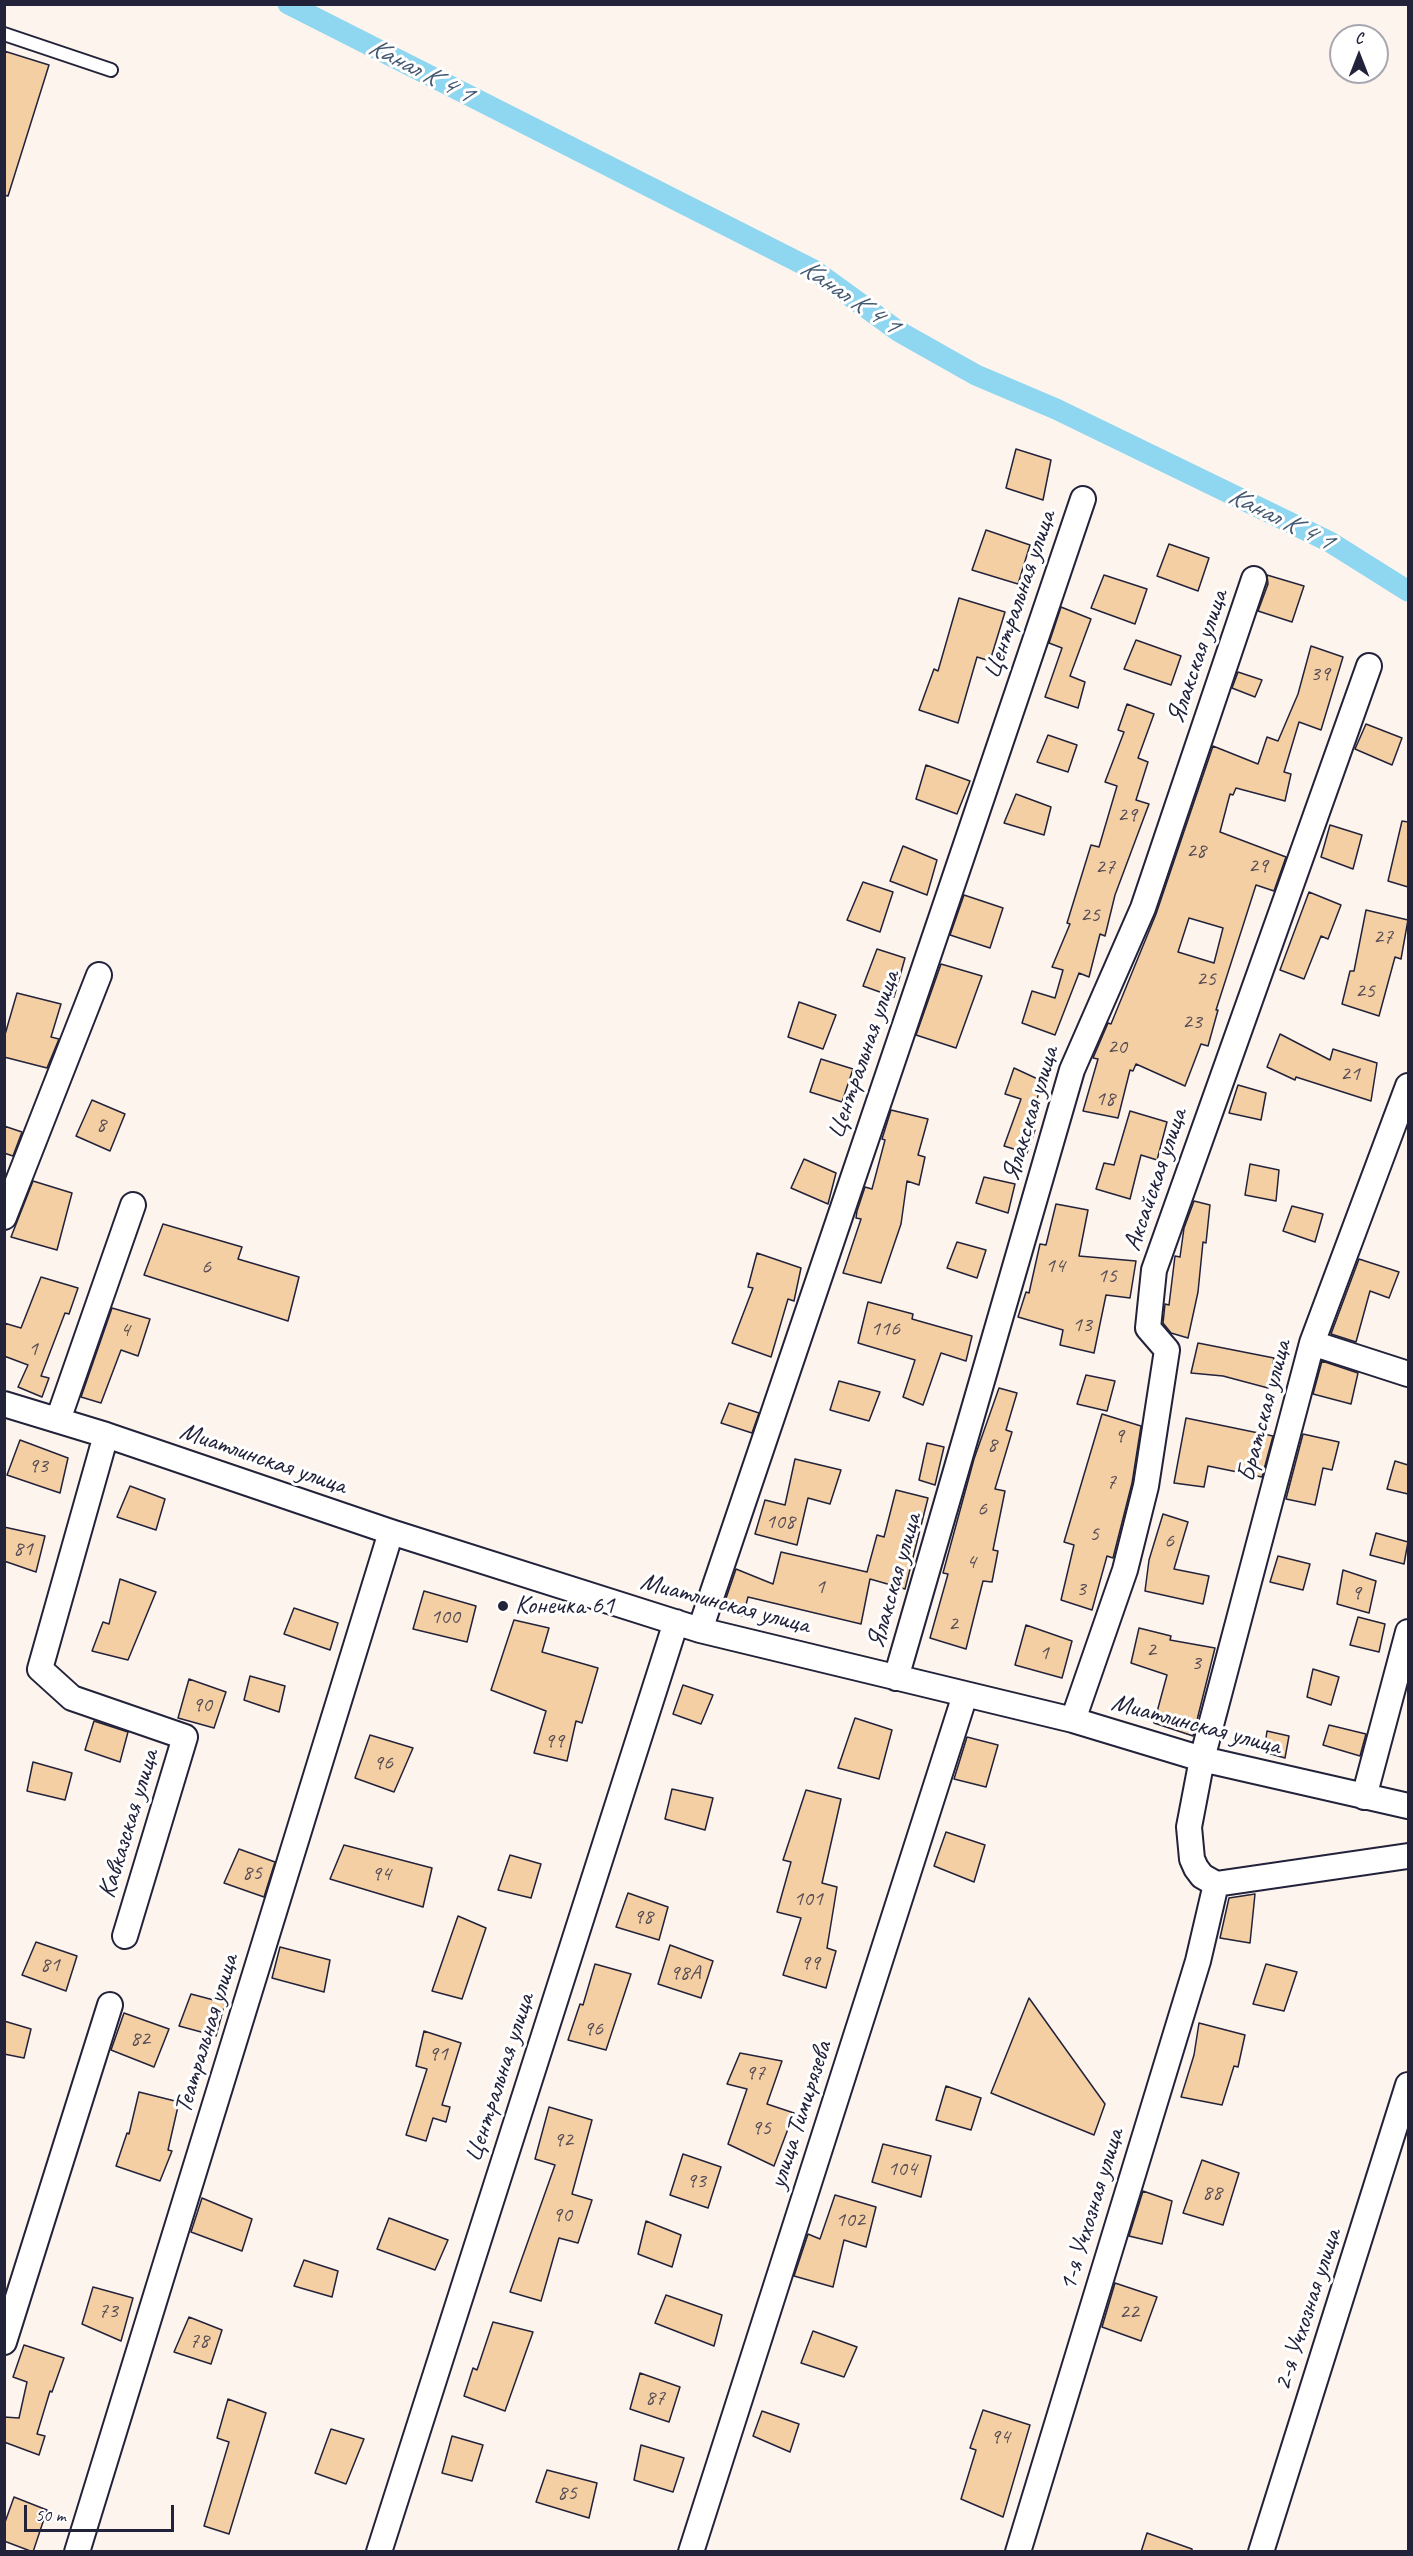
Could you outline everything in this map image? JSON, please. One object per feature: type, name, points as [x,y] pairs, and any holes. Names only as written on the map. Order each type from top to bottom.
[{"type":"street","name":"Центральная улица","points":[[700,1630],[1083,499]]},
{"type":"street","name":"Ялакская улица","points":[[896,1678],[1072,1070],[1143,908],[1254,579]]},
{"type":"street","name":"Аксайская улица","points":[[1073,1720],[1125,1570],[1146,1486],[1167,1350],[1148,1328],[1154,1269],[1369,666]]},
{"type":"street","points":[[4,1217],[99,975]]},
{"type":"street","name":"Братская улица","points":[[1216,1884],[1202,1876],[1192,1859],[1189,1827],[1202,1759],[1312,1343],[1402,1124],[1408,1086]]},
{"type":"street","points":[[58,1420],[134,1205]]},
{"type":"street","points":[[1312,1343],[1408,1374]]},
{"type":"street","name":"Миатлинская улица","points":[[4,1404],[391,1532],[700,1630],[1073,1720],[1202,1759],[1408,1806]]},
{"type":"street","name":"Кавказская улица","points":[[105,1436],[40,1669],[72,1698],[184,1737],[125,1936]]},
{"type":"street","name":"Театральная улица","points":[[77,2552],[391,1532]]},
{"type":"street","name":"Центральная улица","points":[[379,2552],[676,1622]]},
{"type":"street","points":[[1364,1797],[1408,1632]]},
{"type":"street","name":"улица Тимирязева","points":[[691,2552],[965,1695]]},
{"type":"street","points":[[1216,1884],[1408,1856]]},
{"type":"street","name":"1-я Учхозная улица","points":[[1018,2552],[1198,1961],[1216,1884]]},
{"type":"street","points":[[4,2342],[110,2006]]},
{"type":"street","name":"2-я Учхозная улица","points":[[1262,2552],[1408,2085]]},
{"type":"lane","points":[[4,34],[111,70]]},
{"type":"building","points":[[4,51],[49,65],[8,196],[4,195]]},
{"type":"building","points":[[1016,449],[1051,460],[1043,500],[1006,488]]},
{"type":"building","points":[[986,530],[1030,545],[1018,584],[972,570]]},
{"type":"building","points":[[1169,544],[1209,558],[1198,591],[1157,576]]},
{"type":"building","points":[[1104,575],[1147,589],[1135,624],[1091,608]]},
{"type":"building","points":[[1267,575],[1304,586],[1292,622],[1258,611],[1268,584]]},
{"type":"building","points":[[959,598],[1005,612],[990,661],[977,657],[958,723],[919,710],[934,669],[938,671]]},
{"type":"building","points":[[1061,607],[1091,619],[1070,676],[1085,682],[1078,708],[1045,697],[1062,648],[1049,643]]},
{"type":"building","points":[[1136,640],[1181,656],[1171,685],[1124,669]]},
{"type":"building","points":[[1311,646],[1343,657],[1321,730],[1299,722],[1284,772],[1291,774],[1285,801],[1236,788],[1233,795],[1230,794],[1220,832],[1286,857],[1274,891],[1256,885],[1216,1010],[1218,1010],[1208,1046],[1201,1044],[1185,1086],[1136,1064],[1133,1071],[1130,1070],[1118,1118],[1083,1111],[1098,1059],[1093,1058],[1108,1023],[1111,1024],[1156,914],[1213,746],[1258,764],[1267,737],[1278,741],[1298,694]],"holes":[[[1189,918],[1223,928],[1214,963],[1178,952]]]},
{"type":"building","points":[[1238,672],[1262,680],[1255,697],[1232,688]]},
{"type":"building","points":[[1127,704],[1154,714],[1138,758],[1148,762],[1136,800],[1149,804],[1115,895],[1105,936],[1100,934],[1089,977],[1079,973],[1055,1035],[1022,1023],[1032,991],[1055,998],[1063,970],[1052,967],[1070,924],[1067,923],[1091,845],[1099,847],[1117,786],[1105,782],[1124,732],[1118,730]]},
{"type":"building","points":[[1366,724],[1402,738],[1392,765],[1355,749]]},
{"type":"building","points":[[1048,735],[1077,745],[1068,772],[1037,762]]},
{"type":"building","points":[[926,765],[970,781],[957,814],[916,799]]},
{"type":"building","points":[[1016,794],[1051,807],[1044,835],[1004,823]]},
{"type":"building","points":[[1402,821],[1408,822],[1408,887],[1388,881]]},
{"type":"building","points":[[1330,825],[1362,835],[1353,869],[1321,857]]},
{"type":"building","points":[[903,846],[937,860],[927,895],[890,881]]},
{"type":"building","points":[[863,882],[893,892],[880,932],[847,920]]},
{"type":"building","points":[[1309,892],[1341,905],[1328,939],[1321,936],[1304,979],[1280,970]]},
{"type":"building","points":[[964,895],[1003,908],[990,948],[950,935]]},
{"type":"building","points":[[1366,910],[1408,920],[1401,959],[1395,957],[1379,1016],[1342,1004],[1350,971],[1354,971]]},
{"type":"building","points":[[877,949],[905,958],[894,997],[863,986]]},
{"type":"building","points":[[941,964],[982,976],[956,1048],[916,1035]]},
{"type":"building","points":[[17,993],[61,1004],[51,1037],[59,1039],[47,1068],[4,1057],[4,1038]]},
{"type":"building","points":[[799,1002],[836,1015],[823,1049],[788,1037]]},
{"type":"building","points":[[1280,1034],[1330,1060],[1333,1049],[1377,1063],[1371,1101],[1296,1077],[1295,1080],[1267,1067]]},
{"type":"building","points":[[821,1059],[853,1069],[842,1102],[810,1092]]},
{"type":"building","points":[[1014,1068],[1042,1081],[1029,1129],[1035,1130],[1027,1153],[1004,1146],[1021,1099],[1005,1094]]},
{"type":"building","points":[[1238,1085],[1266,1093],[1261,1120],[1229,1113]]},
{"type":"building","points":[[92,1100],[125,1114],[110,1151],[76,1136]]},
{"type":"building","points":[[891,1110],[928,1119],[918,1155],[925,1157],[919,1185],[907,1181],[901,1224],[881,1283],[843,1273],[861,1219],[856,1218],[865,1187],[872,1189],[885,1140],[882,1139]]},
{"type":"building","points":[[1130,1111],[1167,1122],[1157,1160],[1141,1155],[1130,1199],[1096,1189],[1104,1163],[1114,1165]]},
{"type":"building","points":[[4,1126],[22,1132],[13,1156],[4,1153]]},
{"type":"building","points":[[804,1159],[836,1173],[828,1204],[791,1188]]},
{"type":"building","points":[[1250,1164],[1279,1170],[1276,1201],[1245,1195]]},
{"type":"building","points":[[984,1177],[1015,1184],[1008,1213],[976,1203]]},
{"type":"building","points":[[33,1181],[72,1193],[57,1250],[11,1237]]},
{"type":"building","points":[[1194,1201],[1210,1205],[1206,1243],[1203,1242],[1198,1292],[1188,1338],[1171,1333],[1163,1323],[1165,1304],[1169,1305],[1175,1256],[1180,1257],[1184,1228]]},
{"type":"building","points":[[1056,1204],[1088,1210],[1079,1256],[1136,1261],[1130,1298],[1106,1295],[1094,1353],[1060,1345],[1063,1330],[1018,1317],[1026,1292],[1029,1293],[1040,1244],[1046,1245]]},
{"type":"building","points":[[1292,1206],[1323,1214],[1315,1242],[1283,1231]]},
{"type":"building","points":[[163,1224],[242,1247],[238,1259],[299,1277],[288,1321],[144,1275]]},
{"type":"building","points":[[957,1242],[986,1250],[977,1278],[947,1268]]},
{"type":"building","points":[[757,1253],[801,1268],[794,1301],[788,1299],[771,1357],[732,1343],[753,1288],[748,1287]]},
{"type":"building","points":[[1359,1259],[1399,1272],[1389,1298],[1370,1291],[1356,1342],[1331,1334]]},
{"type":"building","points":[[41,1277],[78,1288],[69,1314],[65,1313],[41,1376],[49,1378],[42,1397],[18,1387],[28,1365],[4,1356],[4,1323],[21,1328]]},
{"type":"building","points":[[868,1302],[913,1314],[912,1319],[972,1336],[966,1361],[941,1353],[923,1405],[903,1397],[915,1360],[858,1343]]},
{"type":"building","points":[[112,1308],[150,1319],[138,1356],[121,1350],[101,1403],[81,1397]]},
{"type":"building","points":[[1198,1343],[1274,1358],[1268,1388],[1223,1376],[1191,1373]]},
{"type":"building","points":[[1322,1361],[1358,1373],[1351,1404],[1313,1394]]},
{"type":"building","points":[[1086,1375],[1115,1381],[1107,1411],[1077,1404]]},
{"type":"building","points":[[839,1381],[880,1392],[869,1421],[830,1410]]},
{"type":"building","points":[[999,1388],[1017,1393],[1006,1430],[1012,1432],[995,1489],[1005,1491],[993,1550],[998,1551],[992,1582],[983,1581],[966,1649],[930,1638],[948,1574],[943,1573],[974,1459]]},
{"type":"building","points":[[729,1403],[759,1413],[752,1433],[721,1423]]},
{"type":"building","points":[[1102,1414],[1141,1426],[1132,1483],[1113,1558],[1107,1556],[1092,1610],[1061,1600],[1074,1545],[1064,1542]]},
{"type":"building","points":[[1186,1418],[1273,1436],[1262,1477],[1208,1466],[1204,1487],[1174,1483]]},
{"type":"building","points":[[1303,1434],[1339,1442],[1332,1470],[1323,1468],[1315,1505],[1286,1499]]},
{"type":"building","points":[[20,1440],[68,1458],[60,1493],[7,1475]]},
{"type":"building","points":[[927,1443],[944,1447],[935,1485],[919,1480]]},
{"type":"building","points":[[795,1459],[841,1470],[830,1504],[808,1498],[797,1545],[755,1534],[765,1500],[785,1505]]},
{"type":"building","points":[[1395,1461],[1408,1465],[1408,1494],[1387,1489]]},
{"type":"building","points":[[130,1486],[165,1499],[156,1530],[117,1517]]},
{"type":"building","points":[[896,1490],[928,1498],[905,1589],[870,1579],[861,1624],[748,1597],[743,1616],[722,1610],[736,1569],[773,1584],[781,1552],[867,1572],[877,1535],[884,1537]]},
{"type":"building","points":[[1163,1514],[1188,1522],[1174,1569],[1209,1576],[1203,1604],[1145,1591],[1149,1560]]},
{"type":"building","points":[[4,1527],[45,1536],[36,1572],[4,1561]]},
{"type":"building","points":[[1376,1533],[1408,1542],[1404,1564],[1370,1555]]},
{"type":"building","points":[[1278,1556],[1310,1564],[1303,1590],[1270,1582]]},
{"type":"building","points":[[1343,1570],[1376,1581],[1369,1613],[1337,1604]]},
{"type":"building","points":[[120,1579],[156,1592],[128,1660],[92,1651],[103,1622],[109,1624]]},
{"type":"building","points":[[424,1591],[476,1606],[467,1642],[413,1629]]},
{"type":"building","points":[[294,1608],[338,1623],[330,1650],[284,1634]]},
{"type":"building","points":[[1358,1617],[1385,1624],[1379,1652],[1350,1645]]},
{"type":"building","points":[[514,1620],[549,1628],[542,1652],[598,1668],[582,1723],[576,1721],[567,1761],[534,1753],[546,1711],[491,1690]]},
{"type":"building","points":[[1026,1625],[1072,1641],[1062,1678],[1015,1665]]},
{"type":"building","points":[[1139,1628],[1171,1636],[1170,1640],[1215,1648],[1193,1736],[1154,1723],[1167,1675],[1131,1663]]},
{"type":"building","points":[[1313,1669],[1339,1677],[1331,1705],[1307,1697]]},
{"type":"building","points":[[250,1676],[285,1686],[279,1712],[244,1700]]},
{"type":"building","points":[[189,1679],[226,1692],[214,1728],[178,1718]]},
{"type":"building","points":[[683,1685],[713,1695],[701,1724],[673,1714]]},
{"type":"building","points":[[855,1718],[892,1730],[879,1779],[838,1768]]},
{"type":"building","points":[[94,1721],[128,1732],[120,1762],[85,1750]]},
{"type":"building","points":[[1329,1725],[1366,1734],[1360,1756],[1323,1745]]},
{"type":"building","points":[[1267,1731],[1289,1736],[1285,1758],[1264,1752]]},
{"type":"building","points":[[370,1735],[413,1748],[394,1792],[355,1778]]},
{"type":"building","points":[[967,1737],[998,1745],[986,1787],[954,1779]]},
{"type":"building","points":[[33,1762],[72,1773],[65,1800],[27,1791]]},
{"type":"building","points":[[672,1789],[713,1798],[705,1830],[665,1819]]},
{"type":"building","points":[[806,1790],[841,1799],[822,1883],[837,1887],[827,1948],[836,1951],[826,1988],[783,1975],[801,1918],[777,1912],[791,1862],[783,1860]]},
{"type":"building","points":[[946,1832],[985,1845],[974,1882],[934,1866]]},
{"type":"building","points":[[344,1845],[432,1868],[423,1907],[330,1879]]},
{"type":"building","points":[[239,1849],[275,1862],[264,1897],[224,1883]]},
{"type":"building","points":[[510,1855],[541,1864],[531,1898],[498,1890]]},
{"type":"building","points":[[628,1893],[668,1907],[659,1940],[616,1927]]},
{"type":"building","points":[[1255,1894],[1250,1943],[1220,1938],[1229,1898]]},
{"type":"building","points":[[458,1916],[486,1928],[462,1999],[432,1991]]},
{"type":"building","points":[[36,1942],[77,1956],[66,1991],[22,1975]]},
{"type":"building","points":[[670,1945],[713,1961],[701,1998],[658,1984]]},
{"type":"building","points":[[280,1947],[330,1960],[324,1992],[272,1978]]},
{"type":"building","points":[[595,1964],[631,1974],[606,2050],[568,2040],[580,2004],[583,2005]]},
{"type":"building","points":[[1266,1964],[1297,1972],[1284,2011],[1253,2004]]},
{"type":"building","points":[[191,1994],[225,2003],[216,2036],[179,2026]]},
{"type":"building","points":[[1029,1998],[1105,2104],[1094,2135],[991,2093]]},
{"type":"building","points":[[124,2013],[169,2029],[154,2067],[111,2050]]},
{"type":"building","points":[[4,2021],[31,2029],[24,2058],[4,2054]]},
{"type":"building","points":[[1199,2023],[1245,2035],[1238,2067],[1234,2066],[1222,2105],[1181,2097],[1194,2055]]},
{"type":"building","points":[[424,2031],[461,2043],[442,2105],[450,2107],[446,2122],[433,2118],[426,2141],[406,2135],[427,2069],[416,2066]]},
{"type":"building","points":[[740,2053],[782,2061],[767,2104],[794,2113],[774,2166],[728,2144],[747,2089],[727,2084]]},
{"type":"building","points":[[946,2086],[981,2098],[971,2130],[936,2120]]},
{"type":"building","points":[[139,2092],[179,2102],[168,2150],[172,2151],[160,2181],[116,2166],[127,2133],[129,2134]]},
{"type":"building","points":[[549,2107],[592,2120],[572,2194],[592,2200],[578,2243],[559,2238],[541,2301],[510,2292],[555,2165],[535,2159]]},
{"type":"building","points":[[883,2144],[931,2156],[921,2197],[872,2182]]},
{"type":"building","points":[[683,2154],[721,2167],[708,2208],[670,2195]]},
{"type":"building","points":[[1202,2160],[1239,2173],[1223,2225],[1183,2213]]},
{"type":"building","points":[[1143,2191],[1172,2201],[1162,2244],[1129,2236]]},
{"type":"building","points":[[835,2195],[876,2207],[866,2247],[844,2240],[833,2287],[794,2276],[808,2234],[820,2239]]},
{"type":"building","points":[[202,2198],[252,2219],[242,2251],[191,2232]]},
{"type":"building","points":[[389,2218],[448,2240],[435,2270],[377,2249]]},
{"type":"building","points":[[646,2221],[681,2235],[672,2267],[638,2254]]},
{"type":"building","points":[[304,2260],[338,2271],[332,2297],[294,2286]]},
{"type":"building","points":[[1115,2283],[1157,2297],[1141,2341],[1102,2327]]},
{"type":"building","points":[[93,2287],[133,2298],[121,2341],[82,2324]]},
{"type":"building","points":[[666,2295],[722,2315],[714,2346],[655,2323]]},
{"type":"building","points":[[189,2317],[222,2330],[211,2364],[174,2352]]},
{"type":"building","points":[[493,2322],[533,2332],[505,2411],[464,2396],[473,2368],[477,2370]]},
{"type":"building","points":[[813,2331],[857,2347],[844,2377],[801,2363]]},
{"type":"building","points":[[24,2345],[64,2358],[52,2392],[50,2391],[37,2434],[45,2436],[39,2455],[4,2442],[4,2417],[19,2418],[27,2382],[13,2377]]},
{"type":"building","points":[[640,2373],[680,2387],[669,2422],[630,2409]]},
{"type":"building","points":[[228,2399],[266,2413],[229,2534],[204,2526],[229,2442],[217,2438]]},
{"type":"building","points":[[983,2410],[1030,2425],[1003,2517],[961,2499],[976,2450],[970,2448]]},
{"type":"building","points":[[762,2411],[799,2424],[790,2452],[753,2436]]},
{"type":"building","points":[[331,2429],[364,2439],[346,2484],[315,2473]]},
{"type":"building","points":[[452,2436],[483,2445],[472,2481],[442,2473]]},
{"type":"building","points":[[641,2445],[684,2458],[673,2492],[634,2480]]},
{"type":"building","points":[[547,2470],[597,2483],[589,2518],[536,2502]]},
{"type":"building","points":[[14,2497],[47,2510],[33,2552],[4,2541],[4,2525]]},
{"type":"building","points":[[1147,2533],[1192,2549],[1192,2552],[1141,2552]]},
{"type":"waterway","name":"Канал К 4 1","points":[[288,4],[814,270],[898,331],[976,375],[1056,409],[1330,542],[1408,591]]},
{"type":"place","name":"Конечка 61","points":[[503,1606]]}]
